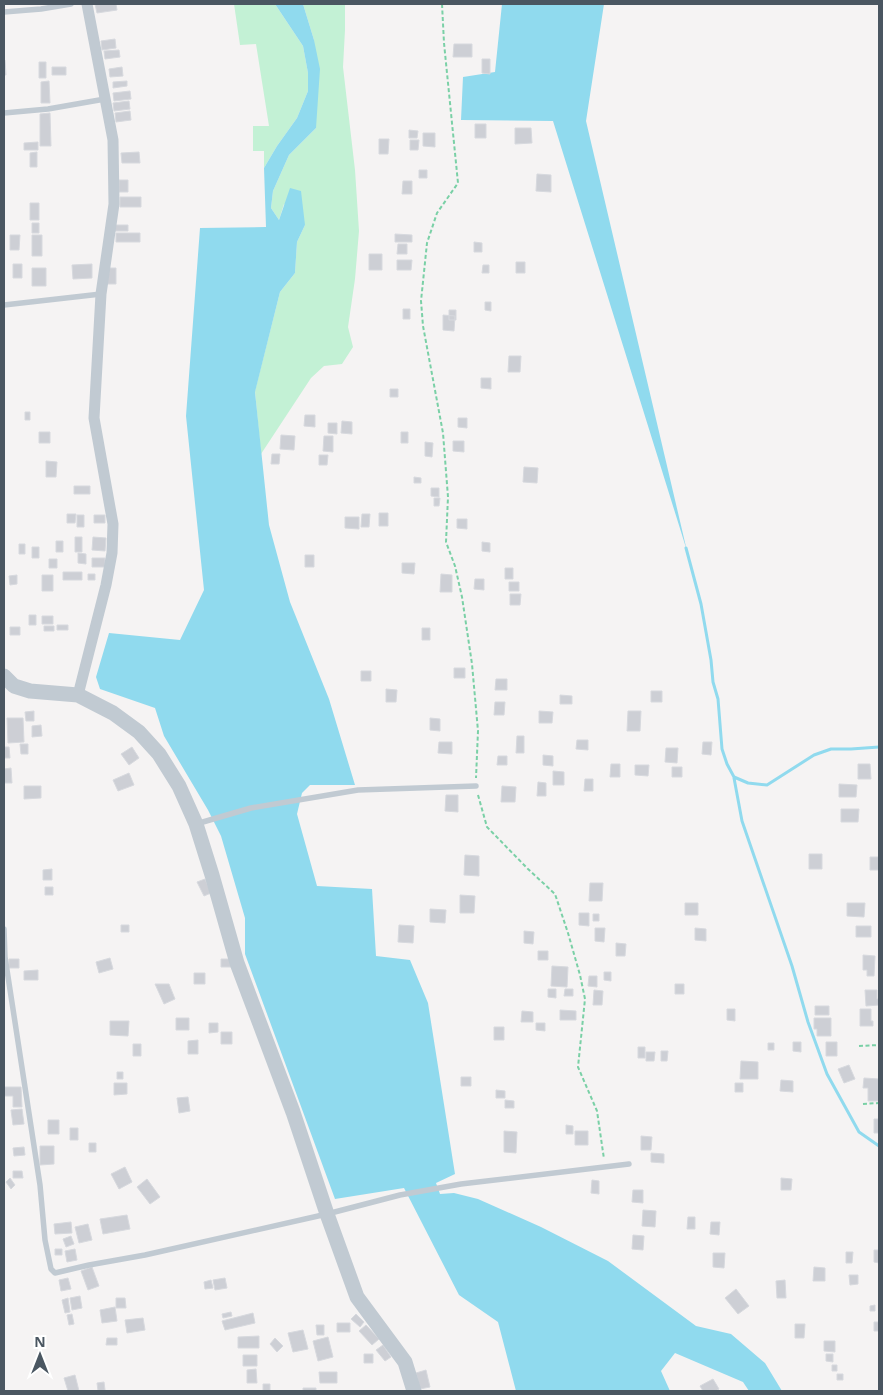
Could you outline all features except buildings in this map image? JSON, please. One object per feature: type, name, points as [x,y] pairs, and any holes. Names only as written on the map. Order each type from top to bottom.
[{"type":"street","points":[[78,695],[106,586],[112,553],[112,524],[94,418],[101,294],[114,204],[112,140],[87,4]]},
{"type":"street","points":[[4,676],[14,686],[30,691],[78,695],[113,713],[139,732],[159,754],[179,786],[196,824],[237,963],[293,1112],[357,1296],[404,1362],[414,1391]]},
{"type":"lane","points":[[4,12],[71,4]]},
{"type":"lane","points":[[4,112],[48,109],[105,99]]},
{"type":"lane","points":[[4,305],[101,294]]},
{"type":"lane","points":[[196,824],[251,808],[358,790],[476,786]]},
{"type":"lane","points":[[4,929],[5,957],[40,1185],[45,1240],[52,1272],[59,1273],[89,1265],[145,1256],[400,1195],[461,1184],[629,1164]]},
{"type":"path","points":[[442,4],[458,183],[437,213],[427,243],[421,301],[423,326],[443,434],[448,497],[446,542],[455,566],[462,597],[472,664],[478,731],[476,786],[488,827],[555,894],[568,933],[585,999],[578,1068],[597,1111],[605,1166]]},
{"type":"path","points":[[859,1046],[879,1045]]},
{"type":"path","points":[[863,1104],[879,1103]]},
{"type":"green space","points":[[234,4],[275,4],[303,46],[308,73],[308,91],[297,118],[264,168],[264,151],[253,151],[253,126],[269,126],[256,44],[240,45]]},
{"type":"green space","points":[[303,4],[345,4],[343,67],[355,170],[359,231],[348,327],[353,347],[342,364],[324,366],[311,378],[261,454],[255,391],[280,292],[295,273],[297,242],[305,225],[284,204],[279,220],[271,208],[273,191],[289,155],[316,128],[314,40]]},
{"type":"water","points":[[275,4],[303,4],[314,40],[320,69],[316,128],[289,155],[273,191],[271,208],[279,220],[290,188],[301,191],[305,225],[297,242],[295,273],[280,292],[255,392],[269,525],[290,602],[329,699],[355,785],[310,785],[302,793],[297,814],[317,886],[372,889],[376,956],[410,960],[428,1003],[455,1174],[436,1183],[440,1194],[454,1193],[478,1199],[541,1227],[608,1261],[696,1326],[731,1334],[765,1363],[782,1391],[749,1391],[743,1382],[675,1353],[661,1371],[670,1391],[516,1391],[498,1322],[459,1295],[404,1188],[335,1199],[245,954],[245,918],[221,836],[208,810],[164,736],[155,708],[100,689],[96,677],[109,633],[180,640],[204,590],[186,416],[200,228],[266,227],[264,168],[297,118],[308,91],[308,73],[303,46]]},
{"type":"water","points":[[502,4],[604,4],[586,121],[687,551],[553,121],[461,120],[463,77],[495,72]]},
{"type":"waterway","points":[[686,548],[701,604],[713,682],[718,699],[722,749],[734,777],[748,783],[767,785],[814,755],[831,749],[879,747]]},
{"type":"waterway","points":[[734,778],[742,821],[827,1074],[859,1132],[879,1146]]}]
